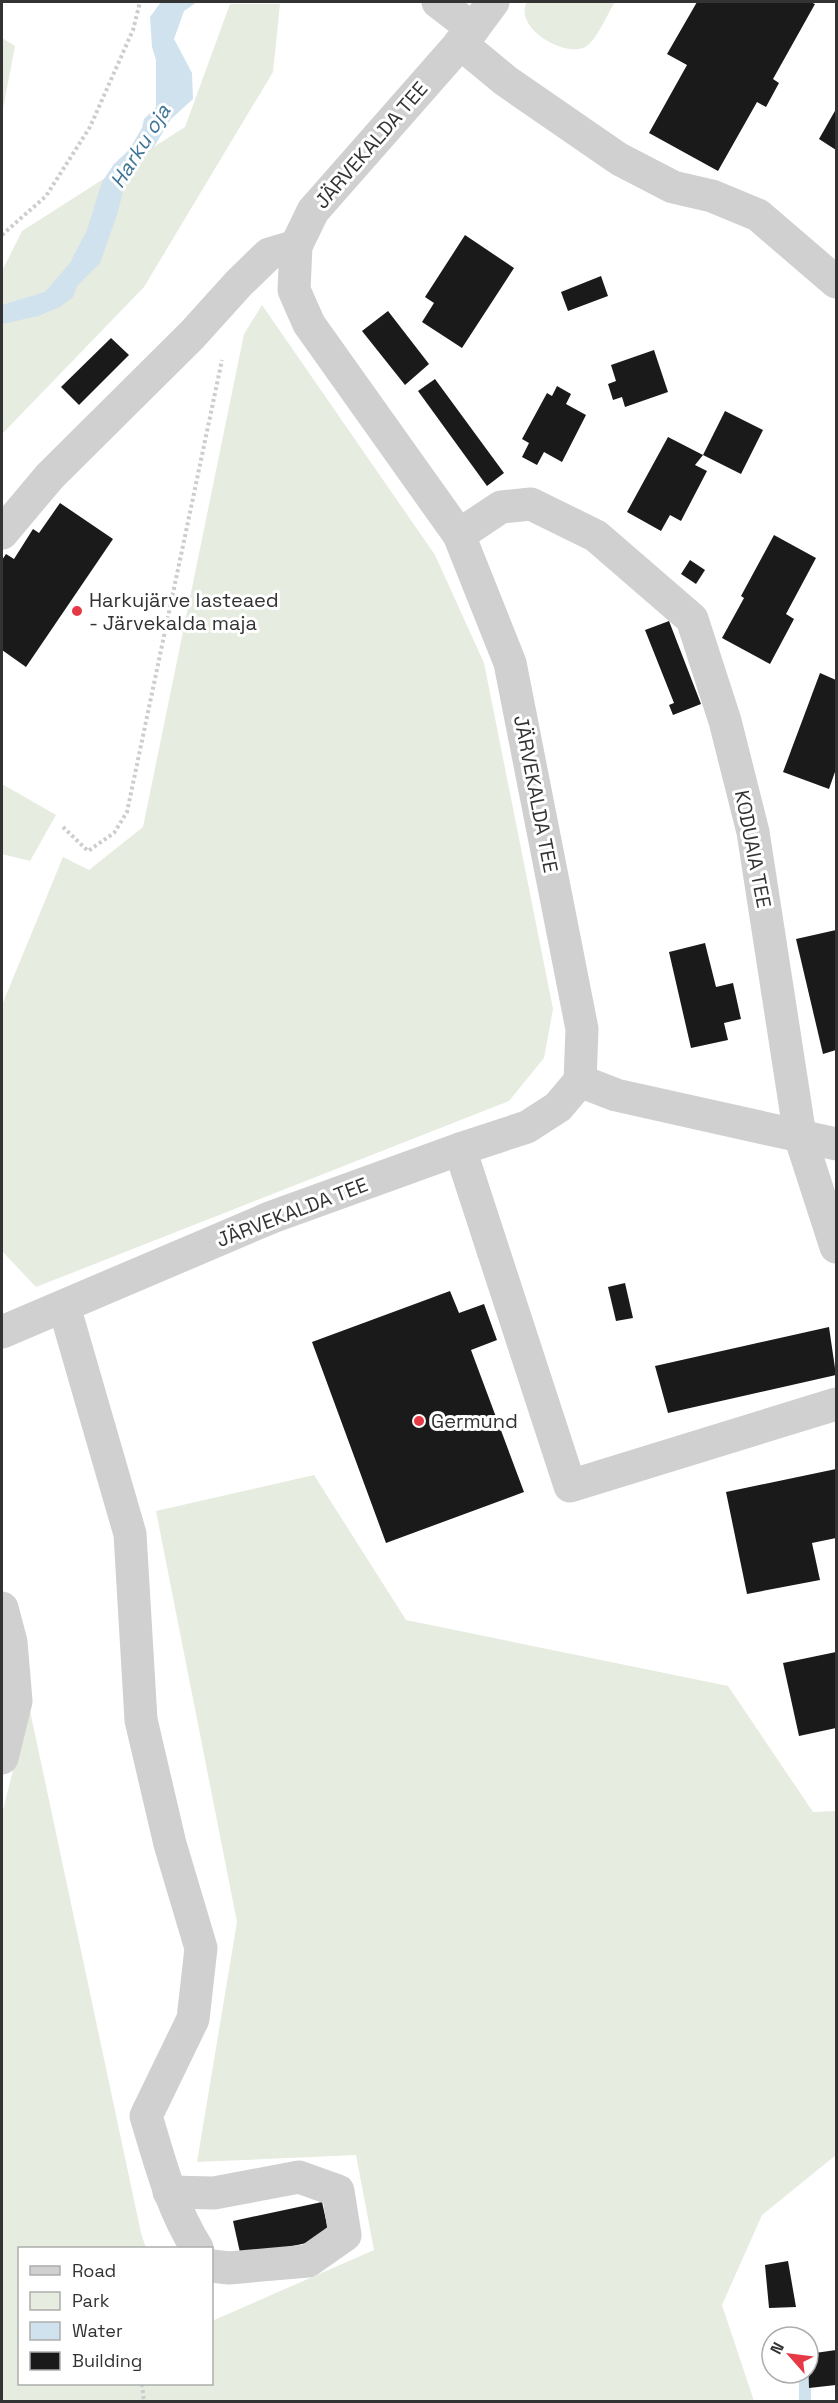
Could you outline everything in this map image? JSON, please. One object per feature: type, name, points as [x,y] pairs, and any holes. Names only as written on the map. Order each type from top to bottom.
[{"type":"street","points":[[438,2],[506,81],[619,159],[673,187],[712,196],[758,214],[837,282]]},
{"type":"street","name":"JÄRVEKALDA TEE","points":[[2,1332],[272,1217],[527,1127],[558,1107],[580,1082],[582,1029],[510,663],[459,535],[309,324],[294,290],[296,246],[314,211],[494,2]]},
{"type":"street","points":[[2,533],[50,476],[192,335],[239,283],[269,254],[296,246]]},
{"type":"street","name":"KODUAIA TEE","points":[[459,535],[501,507],[531,504],[596,536],[692,619],[725,721],[753,832],[800,1136]]},
{"type":"street","points":[[580,1082],[616,1095],[837,1144]]},
{"type":"street","points":[[800,1136],[837,1247]]},
{"type":"street","points":[[460,1149],[570,1486],[837,1404]]},
{"type":"street","points":[[64,1306],[130,1534],[141,1720],[170,1844],[201,1948],[193,2019],[146,2116],[169,2192],[183,2226],[196,2247]]},
{"type":"street","points":[[2,1608],[11,1642],[16,1701],[2,1758]]},
{"type":"street","points":[[169,2192],[214,2193],[299,2177],[338,2192],[345,2235],[308,2261],[229,2268],[213,2266]]},
{"type":"path","points":[[2,235],[46,196],[90,127],[133,30],[140,2]]},
{"type":"path","points":[[63,827],[88,851],[114,833],[127,812],[224,352]]},
{"type":"path","points":[[142,2385],[144,2402]]},
{"type":"green space","points":[[527,2],[615,2],[588,45],[579,49],[568,49],[545,39],[535,31],[528,22],[525,12]]},
{"type":"green space","points":[[230,4],[280,4],[273,72],[144,287],[2,434],[2,271],[22,231],[185,127]]},
{"type":"green space","points":[[2,38],[15,46],[2,114]]},
{"type":"green space","points":[[262,305],[435,555],[484,663],[553,1009],[544,1058],[509,1101],[36,1287],[2,1251],[2,1005],[63,857],[89,870],[143,827],[244,334]]},
{"type":"green space","points":[[2,784],[56,815],[30,861],[2,854]]},
{"type":"green space","points":[[314,1475],[406,1620],[728,1686],[813,1812],[836,1811],[836,2155],[762,2215],[722,2305],[754,2401],[2,2402],[2,1814],[29,1706],[146,2247],[18,2247],[18,2385],[213,2385],[213,2321],[374,2250],[356,2155],[197,2162],[237,1922],[156,1511]]},
{"type":"water","name":"Harku oja","points":[[161,2],[197,2],[184,11],[174,39],[192,73],[193,99],[171,119],[155,145],[126,178],[118,212],[100,263],[77,286],[73,297],[60,307],[38,316],[2,324],[2,305],[45,292],[70,263],[87,230],[102,182],[114,164],[129,150],[142,128],[144,119],[156,107],[156,60],[152,47],[150,17]]},
{"type":"building","points":[[697,2],[810,2],[815,4],[773,79],[779,83],[766,107],[757,102],[718,171],[649,133],[687,65],[667,54]]},
{"type":"building","points":[[836,109],[836,150],[819,139]]},
{"type":"building","points":[[465,235],[514,268],[462,348],[422,322],[434,303],[425,297]]},
{"type":"building","points":[[601,276],[608,296],[568,311],[561,292]]},
{"type":"building","points":[[388,311],[429,364],[405,385],[362,331]]},
{"type":"building","points":[[111,338],[129,355],[79,405],[61,387]]},
{"type":"building","points":[[654,350],[668,392],[625,407],[622,397],[613,400],[608,384],[616,381],[611,365]]},
{"type":"building","points":[[435,379],[504,473],[487,486],[418,391]]},
{"type":"building","points":[[557,386],[571,394],[566,404],[586,415],[562,462],[544,452],[537,465],[522,457],[529,443],[522,439],[547,393],[552,396]]},
{"type":"building","points":[[725,411],[763,430],[741,474],[703,455]]},
{"type":"building","points":[[668,437],[703,455],[695,465],[707,471],[681,521],[670,515],[661,531],[627,512]]},
{"type":"building","points":[[60,503],[113,539],[26,667],[2,650],[2,560],[6,554],[14,559],[33,529],[39,533]]},
{"type":"building","points":[[774,535],[816,558],[786,614],[794,619],[770,664],[722,638],[744,598],[741,596]]},
{"type":"building","points":[[690,560],[705,570],[696,584],[681,574]]},
{"type":"building","points":[[669,621],[701,704],[673,715],[669,705],[674,703],[645,630]]},
{"type":"building","points":[[820,673],[836,680],[836,769],[829,789],[783,772]]},
{"type":"building","points":[[836,930],[836,1050],[823,1054],[796,939]]},
{"type":"building","points":[[705,943],[716,987],[733,983],[741,1019],[724,1023],[728,1040],[691,1048],[669,952]]},
{"type":"building","points":[[625,1283],[633,1318],[616,1321],[608,1287]]},
{"type":"building","name":"Germund","points":[[450,1291],[459,1313],[484,1304],[497,1340],[471,1350],[524,1492],[386,1543],[312,1342]]},
{"type":"building","points":[[829,1327],[836,1375],[668,1413],[655,1366]]},
{"type":"building","points":[[836,1469],[836,1538],[812,1543],[820,1580],[747,1594],[726,1492]]},
{"type":"building","points":[[836,1652],[836,1728],[799,1736],[783,1663]]},
{"type":"building","points":[[322,2202],[330,2238],[241,2257],[233,2221]]},
{"type":"building","points":[[788,2261],[796,2307],[769,2308],[765,2265]]},
{"type":"building","points":[[836,2350],[836,2385],[809,2388],[809,2385],[820,2385],[820,2352]]},
{"type":"waterway","points":[[805,2385],[805,2402]]},
{"type":"place","name":"Harkujärve lasteaed - Järvekalda maja","points":[[77,611]]},
{"type":"place","name":"Germund","points":[[419,1421]]}]
